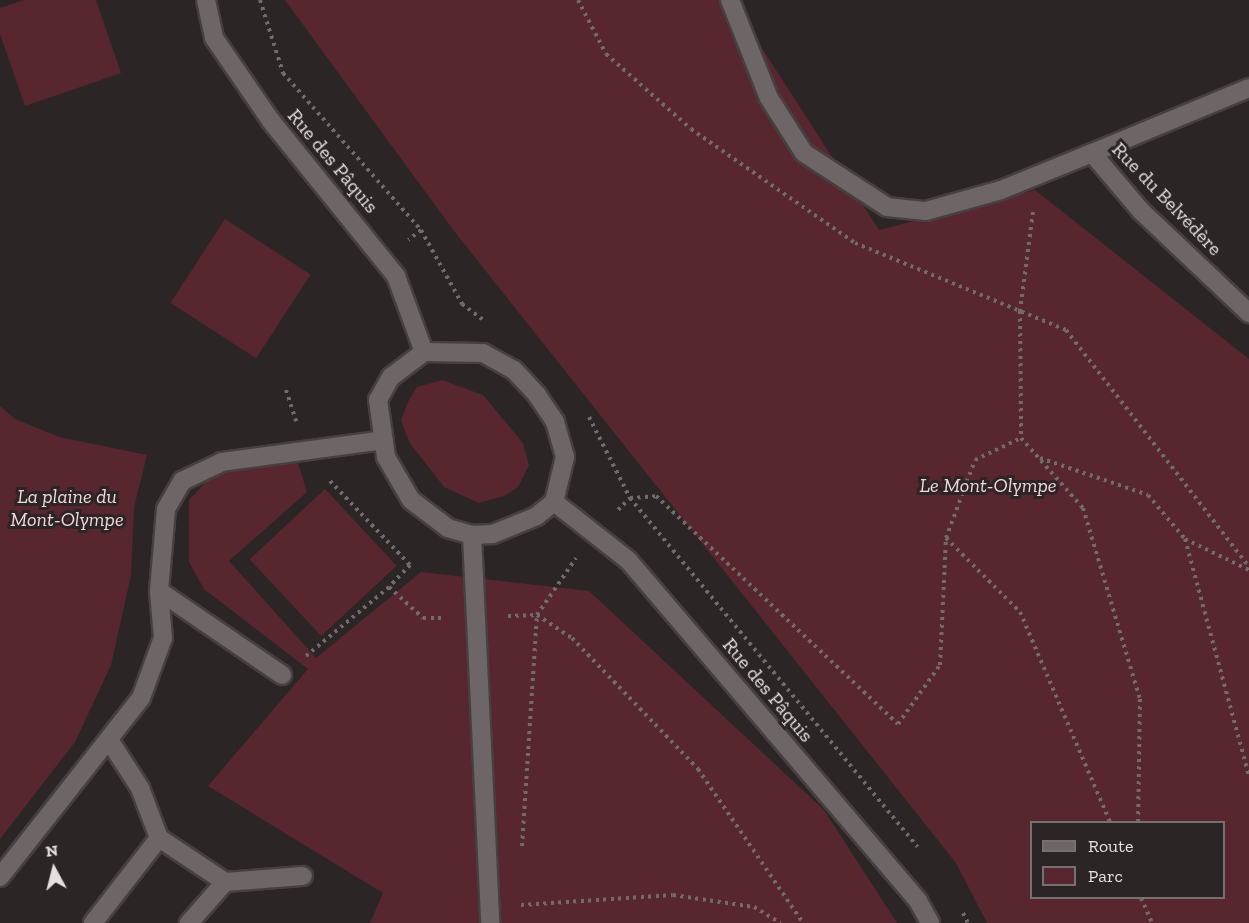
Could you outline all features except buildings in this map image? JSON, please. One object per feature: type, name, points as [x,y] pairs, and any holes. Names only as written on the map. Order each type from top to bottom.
[{"type":"street","name":"Rue des Pâquis","points":[[206,0],[214,38],[271,121],[385,259],[424,352]]},
{"type":"street","name":"Rue du Belvédère","points":[[730,0],[769,98],[804,153],[887,207],[926,211],[1038,175],[1092,153],[1142,211],[1249,313]]},
{"type":"street","points":[[1092,153],[1249,88]]},
{"type":"street","points":[[424,352],[483,353],[514,370],[537,395],[555,422],[565,457],[554,502],[518,526],[472,535],[448,528],[411,500],[386,456],[378,400],[391,377],[424,352]]},
{"type":"street","points":[[0,877],[111,743],[141,698],[163,638],[159,591],[166,509],[182,482],[222,462],[384,440]]},
{"type":"street","name":"Rue des Pâquis","points":[[554,502],[628,560],[918,901],[930,923]]},
{"type":"street","points":[[472,535],[490,914]]},
{"type":"street","points":[[159,591],[282,675]]},
{"type":"street","points":[[111,743],[140,788],[159,838],[225,882],[303,876]]},
{"type":"street","points":[[93,923],[159,838]]},
{"type":"street","points":[[189,923],[225,882]]},
{"type":"path","points":[[260,0],[283,73],[421,230],[385,259]]},
{"type":"path","points":[[578,0],[606,54],[691,129],[855,243],[1066,330],[1249,569]]},
{"type":"path","points":[[1038,175],[1020,311],[1021,438],[1083,508],[1140,699],[1138,821]]},
{"type":"path","points":[[282,675],[389,587],[410,565],[329,480],[316,482],[286,390]]},
{"type":"path","points":[[522,857],[537,615],[593,533],[630,498],[656,496],[898,724],[940,665],[946,538],[975,460],[1021,438]]},
{"type":"path","points":[[1038,458],[1148,495],[1185,539],[1249,569]]},
{"type":"path","points":[[630,498],[923,854]]},
{"type":"path","points":[[946,538],[1020,612],[1110,821]]},
{"type":"path","points":[[1185,539],[1249,777]]},
{"type":"path","points":[[389,587],[423,618],[452,619]]},
{"type":"path","points":[[495,616],[537,615],[572,638],[698,769],[802,923]]},
{"type":"path","points":[[520,904],[521,892]]},
{"type":"path","points":[[490,914],[520,904],[673,895],[754,906],[781,923]]},
{"type":"path","points":[[1142,899],[1152,923]]},
{"type":"path","points":[[960,909],[968,923]]},
{"type":"green space","points":[[24,0],[96,0],[121,73],[25,106],[0,34],[0,8]]},
{"type":"green space","name":"Le Mont-Olympe","points":[[285,0],[731,0],[879,230],[1035,190],[1249,359],[1249,923],[987,923],[956,863],[454,231]]},
{"type":"green space","points":[[225,219],[311,275],[256,358],[171,303]]},
{"type":"green space","points":[[442,380],[483,395],[523,443],[529,465],[518,487],[504,496],[479,503],[444,487],[409,442],[401,420],[408,402],[417,387]]},
{"type":"green space","name":"La plaine du Mont-Olympe","points":[[0,406],[15,419],[59,437],[147,455],[134,507],[131,575],[111,665],[75,742],[0,839]]},
{"type":"green space","points":[[267,463],[298,463],[307,492],[229,561],[316,658],[421,572],[589,591],[824,810],[897,923],[370,923],[383,893],[208,786],[308,669],[204,589],[189,562],[189,500],[210,477]]},
{"type":"green space","points":[[325,489],[397,566],[321,636],[250,559]]}]
